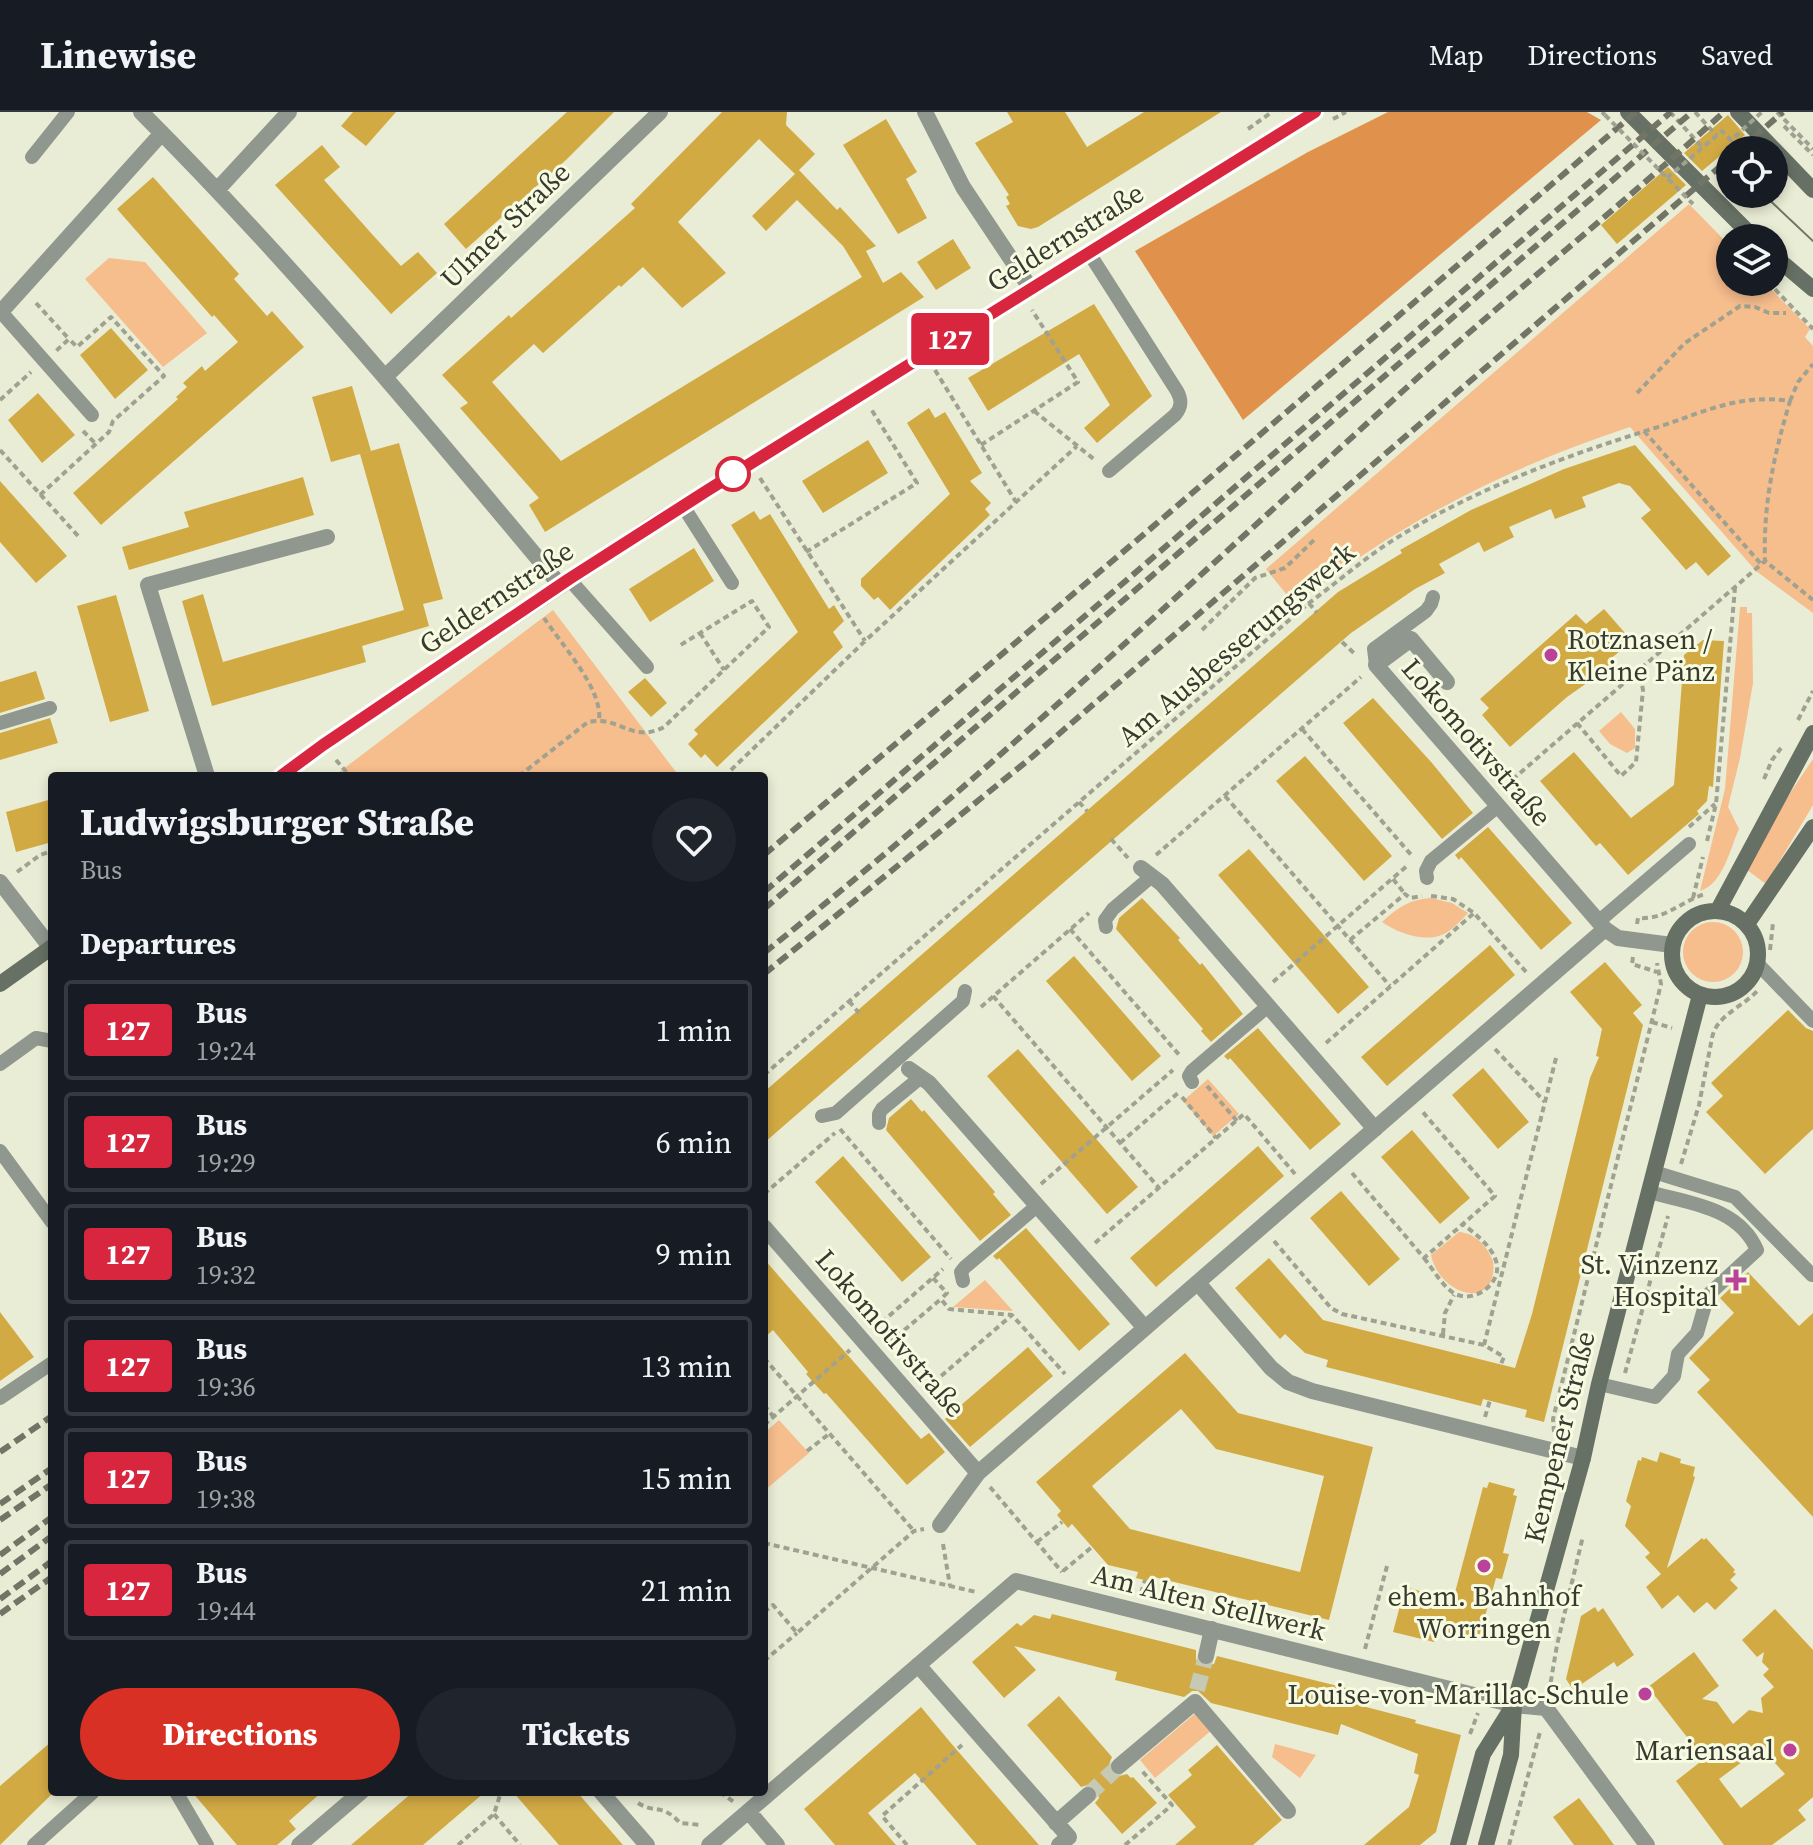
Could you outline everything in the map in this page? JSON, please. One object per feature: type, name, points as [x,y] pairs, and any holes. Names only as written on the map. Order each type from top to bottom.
[{"type":"main road","name":"Geldernstraße","points":[[286,772],[564,582],[1315,112]]},
{"type":"main road","points":[[1628,112],[1740,224]]},
{"type":"main road","points":[[1738,112],[1813,190]]},
{"type":"main road","points":[[1788,268],[1806,284],[1813,296]]},
{"type":"main road","points":[[1718,910],[1813,733]]},
{"type":"main road","points":[[1784,789],[1813,748]]},
{"type":"main road","points":[[1747,924],[1813,829]]},
{"type":"main road","points":[[1718,910],[1733,914],[1747,924],[1756,938],[1762,968],[1746,985],[1731,995],[1713,998],[1700,995],[1683,984],[1664,944],[1685,921],[1700,912],[1718,910]]},
{"type":"main road","points":[[0,984],[48,949]]},
{"type":"main road","name":"Kempener Straße","points":[[1486,1845],[1511,1755],[1514,1705],[1583,1458],[1599,1384],[1700,995]]},
{"type":"main road","name":"Kempener Straße","points":[[1458,1845],[1483,1754],[1514,1705]]},
{"type":"street","points":[[141,112],[218,189],[386,376],[564,582]]},
{"type":"street","points":[[218,189],[289,112]]},
{"type":"street","name":"Ulmer Straße","points":[[386,376],[660,112]]},
{"type":"street","points":[[925,112],[963,187],[1026,291]]},
{"type":"street","points":[[0,313],[162,133]]},
{"type":"street","points":[[206,772],[148,585],[327,537]]},
{"type":"street","name":"Lokomotivstraße","points":[[1447,682],[1411,639],[1376,665],[1602,926],[1618,938],[1664,944]]},
{"type":"street","points":[[1147,872],[1162,884],[1375,1129]]},
{"type":"street","points":[[0,883],[48,943]]},
{"type":"street","points":[[940,1525],[978,1473],[1539,987],[1602,926]]},
{"type":"street","points":[[905,1064],[929,1083],[1145,1328]]},
{"type":"street","name":"Lokomotivstraße","points":[[768,1232],[978,1473]]},
{"type":"street","points":[[1198,1283],[1271,1368],[1288,1382],[1312,1391],[1583,1458]]},
{"type":"street","name":"Am Alten Stellwerk","points":[[768,1795],[1016,1581],[1514,1705],[1546,1708]]},
{"type":"street","points":[[1206,1656],[1212,1629]]},
{"type":"street","points":[[918,1665],[1069,1837],[1059,1845]]},
{"type":"street","points":[[1125,1761],[1196,1696],[1288,1811]]},
{"type":"street","points":[[1546,1708],[1647,1845]]},
{"type":"street","points":[[1056,1823],[1088,1795]]},
{"type":"street","points":[[309,1842],[357,1796]]},
{"type":"street","points":[[604,1796],[647,1845]]},
{"type":"street","name":"Am Alten Stellwerk","points":[[709,1845],[767,1796]]},
{"type":"street","points":[[749,1812],[777,1845]]},
{"type":"lane","points":[[32,157],[68,112]]},
{"type":"lane","points":[[1089,253],[1181,401],[1175,415],[1109,471]]},
{"type":"lane","points":[[0,313],[92,415]]},
{"type":"lane","points":[[683,506],[732,583]]},
{"type":"lane","points":[[564,582],[647,667]]},
{"type":"lane","points":[[1376,665],[1374,649],[1426,611],[1433,597]]},
{"type":"lane","points":[[0,723],[50,708]]},
{"type":"lane","points":[[1427,878],[1426,871],[1431,861],[1494,802]]},
{"type":"lane","points":[[1602,926],[1689,844]]},
{"type":"lane","points":[[1106,927],[1105,920],[1113,909],[1147,872]]},
{"type":"lane","points":[[1762,968],[1813,1021]]},
{"type":"lane","points":[[822,1116],[836,1113],[905,1064],[963,1001],[965,991]]},
{"type":"lane","points":[[1192,1082],[1189,1076],[1192,1071],[1268,1006]]},
{"type":"lane","points":[[0,1064],[36,1038],[48,1039]]},
{"type":"lane","points":[[879,1123],[879,1114],[905,1064]]},
{"type":"lane","points":[[0,1151],[48,1217]]},
{"type":"lane","points":[[1654,1172],[1735,1197],[1812,1275]]},
{"type":"lane","points":[[1599,1384],[1655,1397],[1674,1376],[1678,1354],[1697,1333],[1708,1295],[1757,1250],[1741,1227],[1724,1212],[1649,1192]]},
{"type":"lane","points":[[963,1281],[961,1272],[965,1267],[1037,1206]]},
{"type":"lane","points":[[0,1398],[48,1366]]},
{"type":"lane","points":[[34,1845],[88,1796]]},
{"type":"lane","points":[[178,1796],[207,1845]]},
{"type":"path","points":[[1670,112],[1703,148]]},
{"type":"path","points":[[1695,112],[1717,136],[1722,131],[1727,136]]},
{"type":"path","points":[[1735,136],[1762,112]]},
{"type":"path","points":[[1777,112],[1813,155]]},
{"type":"path","points":[[1604,114],[1693,204]]},
{"type":"path","points":[[1785,124],[1813,149]]},
{"type":"path","points":[[1667,178],[1716,137]]},
{"type":"path","points":[[981,445],[1078,382],[1026,291]]},
{"type":"path","points":[[1783,296],[1813,328]]},
{"type":"path","points":[[1637,393],[1685,343],[1740,306],[1755,307],[1769,313],[1786,313]]},
{"type":"path","points":[[40,495],[109,432],[113,421],[164,376],[111,317],[77,347],[69,339]]},
{"type":"path","points":[[925,354],[1016,503]]},
{"type":"path","points":[[1494,802],[1577,723],[1763,563],[1766,500],[1773,460],[1790,401],[1798,382],[1813,364]]},
{"type":"path","points":[[806,552],[917,483],[862,394]]},
{"type":"path","name":"Am Ausbesserungswerk","points":[[768,1072],[1309,603],[1387,544],[1462,502],[1552,461],[1744,400],[1790,401]]},
{"type":"path","points":[[1034,411],[1094,459]]},
{"type":"path","points":[[1644,431],[1763,563],[1813,600]]},
{"type":"path","points":[[731,770],[865,641],[1077,446]]},
{"type":"path","points":[[0,450],[79,537]]},
{"type":"path","points":[[750,463],[865,641]]},
{"type":"path","points":[[1202,630],[1255,578],[1285,568],[1314,540]]},
{"type":"path","points":[[1693,898],[1716,804],[1735,587]]},
{"type":"path","points":[[524,772],[588,722],[599,720],[638,734],[652,734],[664,727],[769,627],[752,601],[679,646]]},
{"type":"path","points":[[534,603],[592,688],[600,708],[599,720]]},
{"type":"path","points":[[1309,603],[1317,613]]},
{"type":"path","points":[[700,633],[724,670]]},
{"type":"path","points":[[1147,872],[1225,796],[1376,665]]},
{"type":"path","points":[[1577,723],[1621,776],[1636,762],[1643,690],[1639,669]]},
{"type":"path","points":[[1302,729],[1415,859]]},
{"type":"path","points":[[1761,787],[1772,760],[1786,742]]},
{"type":"path","points":[[1225,796],[1390,986]]},
{"type":"path","points":[[1079,802],[1087,811]]},
{"type":"path","points":[[0,883],[48,852]]},
{"type":"path","points":[[1393,879],[1410,898],[1426,895],[1453,899],[1474,913],[1539,987]]},
{"type":"path","points":[[1657,972],[1632,964],[1638,918],[1654,919],[1666,915],[1693,898],[1712,892]]},
{"type":"path","points":[[1350,940],[1405,894]]},
{"type":"path","points":[[981,1006],[1094,909]]},
{"type":"path","points":[[1311,1056],[1474,913]]},
{"type":"path","points":[[1758,991],[1773,923],[1779,914]]},
{"type":"path","points":[[1070,929],[1184,1060]]},
{"type":"path","points":[[1557,1451],[1553,1419],[1661,984],[1657,972],[1664,944]]},
{"type":"path","points":[[993,996],[1159,1188]]},
{"type":"path","points":[[849,1001],[859,1013]]},
{"type":"path","points":[[1482,1036],[1545,1102]]},
{"type":"path","points":[[1699,1105],[1712,1038]]},
{"type":"path","points":[[1484,1345],[1499,1274],[1556,1058]]},
{"type":"path","points":[[1164,1077],[1216,1138]]},
{"type":"path","points":[[1187,1103],[1207,1086],[1237,1121]]},
{"type":"path","points":[[1120,1143],[1178,1093]]},
{"type":"path","points":[[1410,1098],[1495,1196],[1424,1258]]},
{"type":"path","points":[[1081,1255],[1244,1114],[1307,1188]]},
{"type":"path","points":[[768,1191],[840,1128],[953,1261]]},
{"type":"path","points":[[1340,1159],[1454,1295],[1466,1297],[1479,1294],[1499,1274],[1491,1249],[1463,1224]]},
{"type":"path","points":[[1262,1227],[1331,1308],[1342,1314],[1484,1345],[1504,1357],[1501,1364]]},
{"type":"path","points":[[875,1355],[947,1293],[933,1278]]},
{"type":"path","points":[[1443,1335],[1445,1313],[1454,1295]]},
{"type":"path","points":[[941,1299],[949,1309],[1012,1315],[1077,1388]]},
{"type":"path","points":[[914,1399],[1012,1315]]},
{"type":"path","points":[[768,1363],[914,1531],[768,1658]]},
{"type":"path","points":[[768,1421],[797,1396]]},
{"type":"path","points":[[768,1410],[773,1416]]},
{"type":"path","points":[[807,1451],[829,1434]]},
{"type":"path","points":[[978,1473],[1084,1597]]},
{"type":"path","points":[[1037,1542],[1062,1522]]},
{"type":"path","points":[[768,1544],[997,1597]]},
{"type":"path","points":[[1062,1572],[1092,1547]]},
{"type":"path","points":[[946,1561],[950,1586]]},
{"type":"path","points":[[1365,1667],[1387,1566]]},
{"type":"path","points":[[768,1609],[773,1605],[797,1633]]},
{"type":"path","points":[[1509,1845],[1546,1708]]},
{"type":"path","points":[[907,1845],[882,1816],[977,1732]]},
{"type":"path","points":[[1125,1761],[1172,1805],[1125,1845]]},
{"type":"path","points":[[458,1845],[494,1814],[500,1796]]},
{"type":"path","points":[[631,1798],[645,1807],[669,1811],[680,1823],[702,1825],[722,1820],[729,1827]]},
{"type":"path","points":[[494,1814],[520,1845]]},
{"type":"shaded area","points":[[1388,112],[1587,112],[1601,120],[1243,420],[1135,251],[1308,152]]},
{"type":"shaded area","points":[[1689,204],[1716,232],[1716,296],[1778,296],[1810,329],[1805,337],[1813,346],[1813,613],[1756,571],[1630,427],[1540,460],[1455,501],[1373,549],[1295,605],[1266,569]]},
{"type":"shaded area","points":[[109,258],[145,262],[207,333],[163,367],[85,279]]},
{"type":"shaded area","points":[[1740,607],[1747,607],[1747,613],[1752,613],[1753,683],[1728,807],[1739,829],[1720,874],[1700,891],[1725,789]]},
{"type":"shaded area","points":[[553,610],[676,772],[339,772]]},
{"type":"shaded area","points":[[1621,712],[1635,729],[1635,748],[1627,753],[1610,744],[1599,731]]},
{"type":"shaded area","points":[[1813,759],[1813,805],[1766,884],[1747,870],[1780,808]]},
{"type":"shaded area","points":[[1431,898],[1452,903],[1468,913],[1449,931],[1433,937],[1406,934],[1382,922],[1404,905]]},
{"type":"shaded area","points":[[1713,922],[1734,931],[1743,952],[1734,973],[1713,982],[1692,973],[1683,952],[1692,931]]},
{"type":"shaded area","points":[[1208,1079],[1239,1114],[1213,1136],[1183,1101]]},
{"type":"shaded area","points":[[1459,1232],[1480,1241],[1493,1261],[1492,1277],[1487,1287],[1479,1292],[1468,1293],[1446,1281],[1431,1255]]},
{"type":"shaded area","points":[[985,1280],[1013,1311],[953,1307]]},
{"type":"shaded area","points":[[779,1420],[809,1453],[768,1488],[768,1430]]},
{"type":"shaded area","points":[[1198,1711],[1213,1729],[1155,1778],[1140,1760]]},
{"type":"shaded area","points":[[1275,1744],[1316,1755],[1300,1778],[1272,1757]]},
{"type":"building","points":[[353,112],[396,112],[366,146],[341,126]]},
{"type":"building","points":[[567,112],[614,112],[566,160],[466,249],[444,224]]},
{"type":"building","points":[[722,112],[787,112],[786,125],[815,154],[799,170],[837,210],[840,207],[876,246],[866,251],[883,283],[901,272],[924,297],[545,532],[529,505],[539,498],[460,408],[468,403],[442,375],[635,208],[631,204]],"holes":[[[759,139],[795,174],[752,216],[766,231],[797,200],[843,246],[862,277],[561,461],[492,382],[534,344],[543,353],[643,267],[682,308],[726,273],[678,222]]]},
{"type":"building","points":[[1007,112],[1065,112],[1087,147],[1144,112],[1221,112],[1031,229],[1018,226],[1006,206],[1010,204],[1006,197],[1009,195],[975,143],[1013,122]]},
{"type":"building","points":[[1728,115],[1745,135],[1716,136],[1716,159],[1702,171],[1684,153]]},
{"type":"building","points":[[886,119],[917,172],[906,179],[927,218],[898,234],[843,145]]},
{"type":"building","points":[[322,145],[340,167],[324,180],[371,233],[401,266],[418,252],[437,273],[391,314],[275,185]]},
{"type":"building","points":[[1668,167],[1686,185],[1617,244],[1601,225]]},
{"type":"building","points":[[153,177],[239,274],[234,279],[267,316],[272,311],[304,347],[101,525],[73,493],[178,399],[176,397],[187,387],[183,383],[202,366],[205,371],[238,342],[214,315],[212,317],[117,209]]},
{"type":"building","points":[[953,239],[971,268],[936,290],[917,262]]},
{"type":"building","points":[[1094,304],[1152,396],[1097,443],[1084,428],[1110,405],[1079,354],[988,411],[968,378]]},
{"type":"building","points":[[111,328],[148,370],[115,399],[80,355]]},
{"type":"building","points":[[352,386],[371,451],[331,462],[312,397]]},
{"type":"building","points":[[38,393],[75,435],[42,463],[8,420]]},
{"type":"building","points":[[929,408],[935,418],[945,412],[982,473],[970,481],[991,503],[985,509],[990,515],[890,610],[878,597],[874,600],[861,586],[861,579],[950,494],[907,423]]},
{"type":"building","points":[[868,440],[888,473],[823,513],[802,481]]},
{"type":"building","points":[[399,443],[443,599],[423,604],[429,626],[362,646],[366,662],[212,706],[182,601],[203,594],[223,662],[404,610],[360,454]]},
{"type":"building","points":[[1635,445],[1731,556],[1708,576],[1696,562],[1686,570],[1641,518],[1651,510],[1630,486],[1619,483],[1582,497],[1586,507],[1555,519],[1551,509],[1509,527],[1514,537],[1484,552],[1479,542],[1439,564],[1445,573],[1415,589],[1351,633],[768,1140],[768,1089],[1338,592],[1402,553],[1400,550],[1471,510],[1564,469]]},
{"type":"building","points":[[303,477],[314,515],[129,570],[122,547],[189,527],[184,512]]},
{"type":"building","points":[[0,481],[67,556],[36,583],[0,542]]},
{"type":"building","points":[[754,511],[760,520],[770,514],[829,609],[834,605],[844,621],[833,632],[843,647],[717,767],[705,754],[701,758],[688,744],[698,734],[694,730],[798,632],[731,525]]},
{"type":"building","points":[[694,548],[714,581],[650,622],[629,589]]},
{"type":"building","points":[[116,595],[149,711],[110,722],[77,606]]},
{"type":"building","points":[[1604,609],[1632,641],[1608,661],[1611,666],[1567,697],[1510,747],[1482,715],[1489,708],[1480,699],[1576,614],[1586,624]]},
{"type":"building","points":[[1703,640],[1724,641],[1713,787],[1709,786],[1707,801],[1697,811],[1699,814],[1628,875],[1600,843],[1596,846],[1540,781],[1574,752],[1631,818],[1674,785],[1684,655]]},
{"type":"building","points":[[36,671],[45,699],[0,713],[0,682]]},
{"type":"building","points":[[645,678],[667,703],[651,717],[628,692]]},
{"type":"building","points":[[1373,698],[1473,813],[1442,839],[1343,723]]},
{"type":"building","points":[[50,718],[58,743],[0,760],[0,733]]},
{"type":"building","points":[[1305,756],[1392,856],[1364,881],[1276,781]]},
{"type":"building","points":[[48,800],[48,843],[16,852],[6,812]]},
{"type":"building","points":[[1488,827],[1572,923],[1541,950],[1461,857],[1459,860],[1455,855]]},
{"type":"building","points":[[1249,849],[1369,987],[1338,1014],[1218,875]]},
{"type":"building","points":[[1142,898],[1180,938],[1178,940],[1200,965],[1202,963],[1243,1014],[1211,1042],[1116,929],[1119,918]]},
{"type":"building","points":[[1490,945],[1515,975],[1387,1086],[1361,1057]]},
{"type":"building","points":[[1074,956],[1161,1056],[1132,1081],[1046,981]]},
{"type":"building","points":[[1605,962],[1642,1005],[1633,1013],[1643,1025],[1544,1422],[1525,1417],[1527,1410],[1483,1399],[1481,1406],[1326,1367],[1328,1360],[1305,1353],[1285,1334],[1280,1339],[1235,1288],[1269,1258],[1323,1320],[1515,1368],[1532,1314],[1590,1078],[1599,1057],[1596,1056],[1602,1029],[1570,992]]},
{"type":"building","points":[[1788,1010],[1813,1031],[1813,1129],[1765,1174],[1706,1112],[1723,1096],[1711,1083]]},
{"type":"building","points":[[1258,1028],[1341,1124],[1310,1150],[1230,1058],[1228,1060],[1224,1056]]},
{"type":"building","points":[[1018,1049],[1138,1187],[1107,1214],[987,1076]]},
{"type":"building","points":[[1483,1068],[1529,1122],[1498,1149],[1452,1095]]},
{"type":"building","points":[[911,1099],[995,1192],[993,1194],[1011,1215],[980,1241],[886,1130],[889,1118]]},
{"type":"building","points":[[1412,1130],[1470,1198],[1440,1224],[1381,1157]]},
{"type":"building","points":[[1258,1146],[1284,1176],[1156,1287],[1130,1258]]},
{"type":"building","points":[[843,1156],[931,1257],[902,1282],[815,1182]]},
{"type":"building","points":[[1341,1191],[1400,1259],[1369,1286],[1310,1218]]},
{"type":"building","points":[[1026,1228],[1110,1324],[1079,1351],[999,1258],[997,1260],[993,1256]]},
{"type":"building","points":[[768,1264],[921,1439],[929,1433],[945,1452],[907,1485],[806,1374],[808,1372],[773,1330],[768,1334]]},
{"type":"building","points":[[1748,1272],[1799,1326],[1813,1313],[1813,1517],[1697,1392],[1710,1380],[1689,1358],[1734,1313],[1720,1298]]},
{"type":"building","points":[[0,1312],[34,1357],[0,1381]]},
{"type":"building","points":[[1028,1347],[1053,1376],[970,1447],[945,1419]]},
{"type":"building","points":[[1185,1353],[1238,1413],[1373,1447],[1329,1620],[1154,1577],[1153,1582],[1136,1578],[1138,1572],[1108,1565],[1072,1524],[1068,1528],[1057,1515],[1061,1511],[1036,1482]],"holes":[[[1181,1409],[1216,1449],[1324,1476],[1300,1572],[1130,1529],[1092,1486]]]},
{"type":"building","points":[[1660,1452],[1695,1467],[1695,1477],[1667,1568],[1702,1538],[1706,1538],[1735,1570],[1733,1572],[1736,1574],[1730,1580],[1738,1588],[1715,1610],[1707,1602],[1694,1613],[1678,1595],[1662,1609],[1646,1587],[1661,1574],[1645,1557],[1650,1553],[1625,1526],[1631,1506],[1626,1501],[1638,1460],[1641,1461],[1642,1457],[1657,1462]]},
{"type":"building","name":"ehem. Bahnhof Worringen","points":[[1489,1482],[1515,1489],[1513,1495],[1517,1496],[1503,1553],[1509,1554],[1502,1579],[1496,1578],[1480,1634],[1475,1639],[1438,1630],[1434,1642],[1393,1632],[1405,1587],[1453,1600],[1483,1487],[1487,1488]]},
{"type":"building","points":[[1595,1607],[1598,1612],[1603,1608],[1634,1655],[1617,1667],[1614,1662],[1573,1690],[1566,1679],[1581,1616]]},
{"type":"building","points":[[1775,1609],[1813,1650],[1813,1797],[1798,1810],[1806,1820],[1772,1845],[1724,1845],[1676,1781],[1704,1759],[1648,1687],[1694,1652],[1719,1686],[1702,1699],[1717,1702],[1733,1724],[1749,1710],[1763,1713],[1761,1698],[1774,1687],[1763,1675],[1769,1669],[1762,1662],[1764,1652],[1757,1657],[1742,1640]],"holes":[[[1761,1748],[1785,1774],[1741,1808],[1719,1779]]]},
{"type":"building","points":[[1052,1614],[1196,1650],[1196,1660],[1203,1666],[1214,1664],[1217,1656],[1350,1689],[1347,1702],[1461,1735],[1436,1832],[1420,1845],[1364,1845],[1409,1807],[1419,1775],[1414,1773],[1418,1754],[1341,1724],[1338,1735],[1211,1703],[1198,1691],[1184,1697],[1115,1680],[1117,1672],[1014,1646],[1036,1670],[1004,1698],[972,1662],[1017,1623],[1021,1626],[1034,1615],[1050,1619]]},
{"type":"building","points":[[1059,1696],[1112,1757],[1108,1767],[1111,1774],[1133,1777],[1157,1803],[1122,1834],[1095,1803],[1099,1798],[1097,1788],[1091,1784],[1081,1787],[1027,1725]]},
{"type":"building","points":[[921,1707],[1039,1845],[977,1845],[915,1773],[868,1813],[896,1845],[835,1845],[804,1809]]},
{"type":"building","points":[[48,1744],[50,1796],[0,1845],[0,1786]]},
{"type":"building","points":[[1217,1745],[1282,1820],[1253,1845],[1175,1845],[1196,1827],[1168,1795],[1192,1775],[1188,1770]]},
{"type":"building","points":[[195,1796],[317,1796],[289,1821],[296,1829],[277,1845],[237,1845]]},
{"type":"building","points":[[408,1796],[480,1796],[423,1845],[351,1845]]},
{"type":"building","points":[[516,1796],[580,1796],[623,1845],[559,1845]]},
{"type":"building","points":[[1579,1798],[1614,1845],[1574,1845],[1553,1817]]},
{"type":"tunnel","points":[[1197,1690],[1206,1656]]},
{"type":"tunnel","points":[[1088,1795],[1119,1766]]},
{"type":"tram line","points":[[1778,208],[1813,241]]},
{"type":"railway","points":[[768,852],[1636,112]]},
{"type":"railway","points":[[768,889],[1671,112]]},
{"type":"railway","points":[[768,906],[1692,112]]},
{"type":"railway","points":[[768,950],[1013,744],[1414,381],[1724,112]]},
{"type":"railway","points":[[1755,136],[1783,112]]},
{"type":"railway","points":[[768,971],[1032,757],[1716,170]]},
{"type":"railway","points":[[0,1452],[48,1419]]},
{"type":"railway","points":[[0,1504],[48,1471]]},
{"type":"railway","points":[[0,1520],[48,1487]]},
{"type":"railway","points":[[0,1555],[48,1520]]},
{"type":"railway","points":[[0,1574],[48,1539]]},
{"type":"railway","points":[[0,1599],[48,1564]]},
{"type":"railway","points":[[0,1614],[48,1580]]},
{"type":"bus line","name":"127","points":[[286,772],[653,524],[1315,112]]},
{"type":"place","name":"Rotznasen / Kleine Pänz","points":[[1551,655]]},
{"type":"place","name":"St. Vinzenz Hospital","points":[[1736,1280]]},
{"type":"place","name":"ehem. Bahnhof Worringen","points":[[1484,1566]]},
{"type":"place","name":"Louise-von-Marillac-Schule","points":[[1645,1694]]},
{"type":"place","name":"Mariensaal","points":[[1790,1750]]}]
